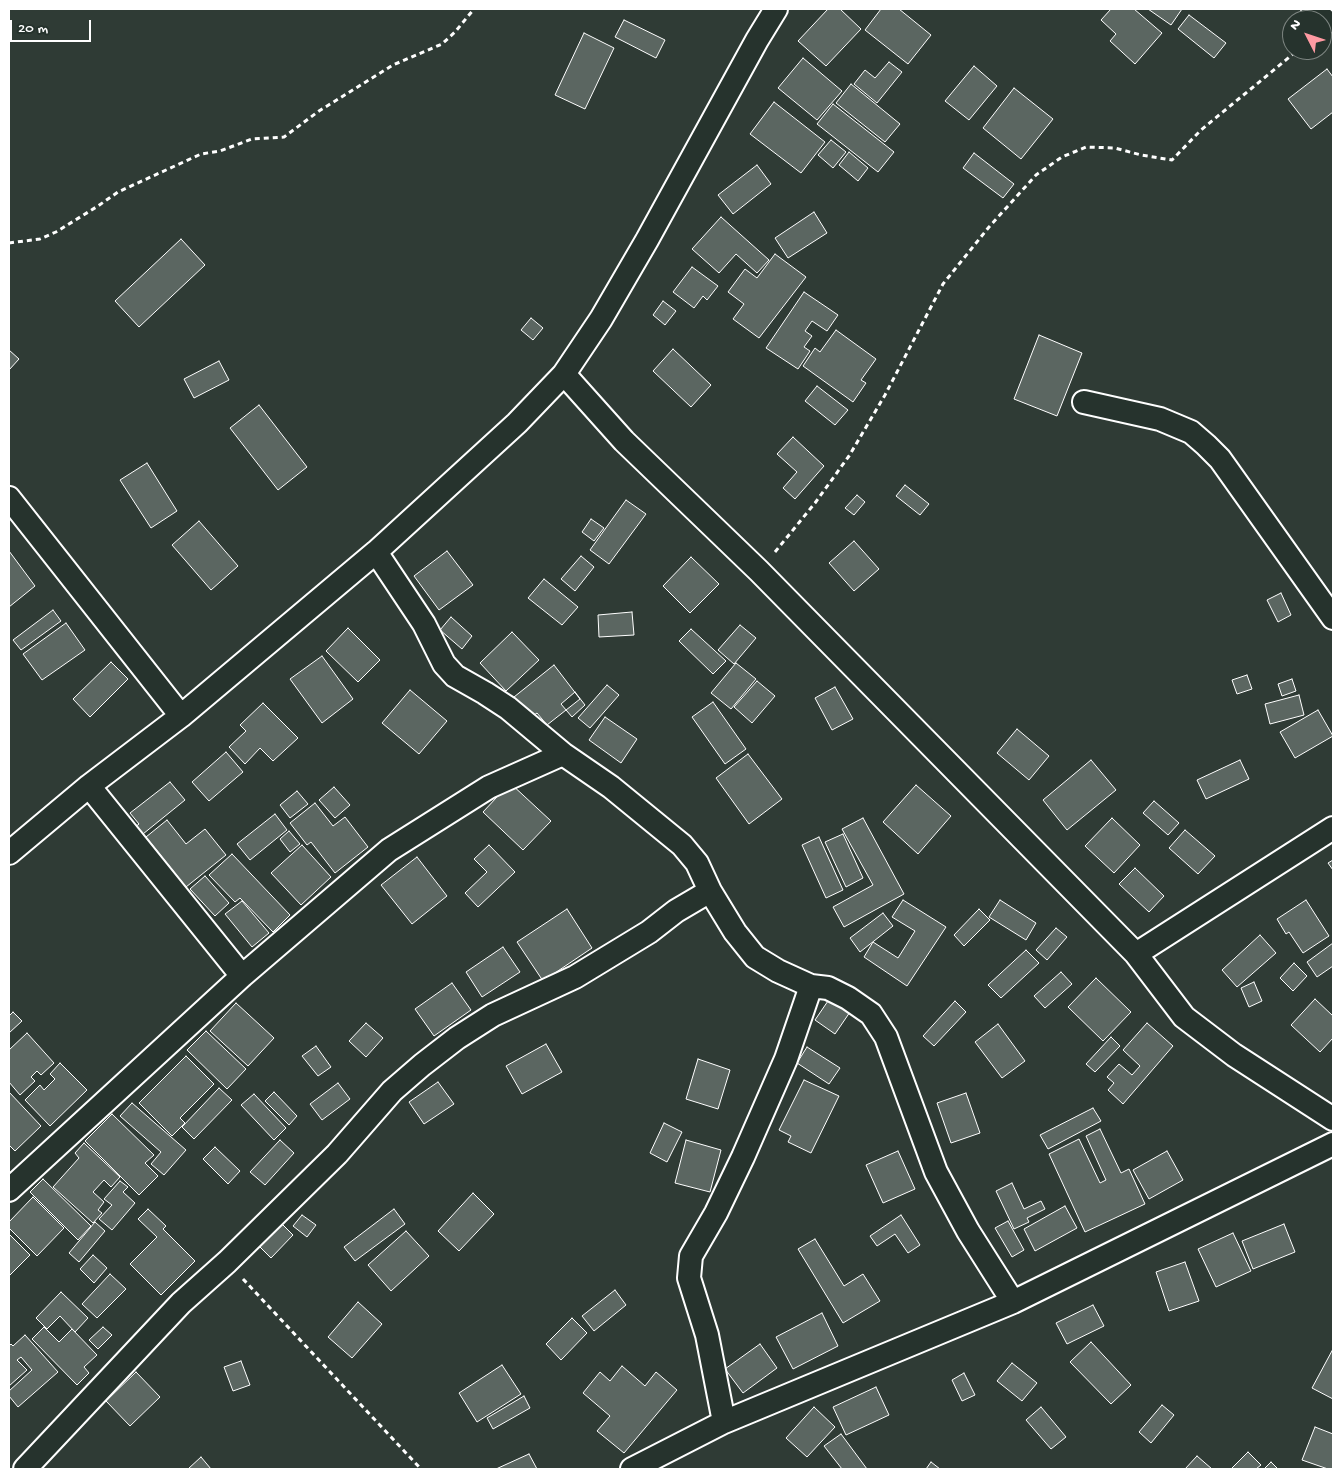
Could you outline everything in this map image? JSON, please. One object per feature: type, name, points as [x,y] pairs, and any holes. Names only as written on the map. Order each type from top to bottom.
[{"type":"street","points":[[9,853],[89,786],[180,716],[376,552],[517,423],[564,374],[601,319],[647,240],[776,9]]},
{"type":"street","points":[[564,374],[624,441],[759,571],[1136,954],[1184,1017],[1234,1055],[1333,1119]]},
{"type":"street","points":[[1084,402],[1160,419],[1191,432],[1206,445],[1231,474],[1333,618]]},
{"type":"street","points":[[9,498],[180,716]]},
{"type":"street","points":[[376,552],[424,624],[444,664],[455,676],[508,708],[563,754],[611,787],[682,845],[696,863],[710,891],[736,932],[755,957],[778,971],[811,986],[828,988],[848,998],[871,1014],[886,1037],[936,1172],[968,1231],[1013,1302]]},
{"type":"street","points":[[9,1190],[242,976],[389,850],[489,787],[563,754]]},
{"type":"street","points":[[89,786],[242,976]]},
{"type":"street","points":[[1136,954],[1333,828]]},
{"type":"street","points":[[25,1469],[181,1304],[227,1262],[337,1154],[392,1091],[422,1065],[457,1038],[493,1015],[575,977],[649,932],[676,911],[710,891]]},
{"type":"street","points":[[724,1422],[707,1335],[690,1278],[691,1256],[744,1156],[786,1058],[811,986]]},
{"type":"street","points":[[632,1469],[724,1422],[1013,1302],[1333,1144]]},
{"type":"street","points":[[9,1458],[21,1469]]},
{"type":"path","points":[[9,243],[40,239],[56,232],[118,192],[201,154],[220,151],[252,139],[284,137],[319,110],[393,65],[442,44],[474,9]]},
{"type":"path","points":[[759,571],[816,503],[849,456],[885,395],[943,284],[989,227],[1036,174],[1062,157],[1086,147],[1115,148],[1142,156],[1172,160],[1201,130],[1286,60]]},
{"type":"path","points":[[227,1262],[421,1469]]},
{"type":"building","points":[[828,9],[840,9],[861,29],[826,66],[798,41]]},
{"type":"building","points":[[881,9],[899,9],[931,35],[908,64],[865,30]]},
{"type":"building","points":[[1111,9],[1134,9],[1162,33],[1135,64],[1110,41],[1116,34],[1101,20]]},
{"type":"building","points":[[1148,9],[1182,9],[1171,25]]},
{"type":"building","points":[[1189,15],[1226,43],[1214,58],[1178,29]]},
{"type":"building","points":[[624,20],[665,40],[656,58],[615,37]]},
{"type":"building","points":[[584,33],[614,48],[585,109],[555,95]]},
{"type":"building","points":[[803,58],[842,91],[817,120],[778,88]]},
{"type":"building","points":[[889,62],[902,72],[877,103],[854,84],[865,70],[875,78]]},
{"type":"building","points":[[974,66],[997,86],[969,120],[945,101]]},
{"type":"building","points":[[1327,69],[1333,77],[1333,112],[1311,129],[1288,99]]},
{"type":"building","points":[[851,84],[900,124],[885,142],[836,103]]},
{"type":"building","points":[[1014,88],[1053,119],[1021,159],[983,128]]},
{"type":"building","points":[[774,102],[825,142],[801,173],[750,134]]},
{"type":"building","points":[[833,104],[894,152],[878,172],[817,124]]},
{"type":"building","points":[[831,140],[846,152],[833,168],[818,155]]},
{"type":"building","points":[[849,152],[868,168],[858,181],[839,165]]},
{"type":"building","points":[[974,153],[1014,184],[1003,198],[963,168]]},
{"type":"building","points":[[757,165],[771,184],[733,214],[718,195]]},
{"type":"building","points":[[814,212],[827,233],[788,258],[775,238]]},
{"type":"building","points":[[721,217],[769,260],[757,273],[736,254],[719,273],[692,249]]},
{"type":"building","points":[[181,239],[205,265],[139,327],[115,301]]},
{"type":"building","points":[[775,254],[806,277],[759,338],[733,319],[744,304],[728,292],[745,269],[757,278]]},
{"type":"building","points":[[692,267],[718,286],[707,300],[703,296],[694,308],[673,292]]},
{"type":"building","points":[[804,292],[838,315],[827,331],[812,321],[805,331],[812,336],[804,347],[810,351],[798,369],[766,348]]},
{"type":"building","points":[[663,301],[676,311],[665,325],[653,315]]},
{"type":"building","points":[[531,318],[543,328],[533,340],[521,330]]},
{"type":"building","points":[[836,330],[876,359],[861,380],[866,383],[853,402],[803,366],[815,348],[820,352]]},
{"type":"building","points":[[1039,335],[1082,353],[1057,416],[1014,399]]},
{"type":"building","points":[[673,349],[711,385],[691,407],[653,371]]},
{"type":"building","points":[[9,350],[19,359],[9,370]]},
{"type":"building","points":[[219,361],[229,380],[194,398],[184,379]]},
{"type":"building","points":[[817,386],[848,410],[835,425],[805,401]]},
{"type":"building","points":[[259,405],[307,467],[278,490],[230,428]]},
{"type":"building","points":[[793,437],[824,466],[795,499],[783,488],[797,472],[777,454]]},
{"type":"building","points":[[147,463],[177,511],[151,528],[120,480]]},
{"type":"building","points":[[905,485],[929,504],[920,515],[896,496]]},
{"type":"building","points":[[857,495],[865,502],[854,515],[845,508]]},
{"type":"building","points":[[626,500],[646,514],[609,564],[590,550]]},
{"type":"building","points":[[591,519],[604,528],[594,541],[582,532]]},
{"type":"building","points":[[199,521],[238,566],[211,590],[172,545]]},
{"type":"building","points":[[854,541],[879,569],[854,591],[829,563]]},
{"type":"building","points":[[9,551],[35,586],[9,607]]},
{"type":"building","points":[[447,551],[473,585],[439,610],[414,576]]},
{"type":"building","points":[[581,556],[594,567],[575,591],[561,579]]},
{"type":"building","points":[[691,557],[719,584],[690,613],[663,586]]},
{"type":"building","points":[[544,579],[578,607],[562,625],[528,598]]},
{"type":"building","points":[[1281,593],[1291,615],[1278,622],[1267,600]]},
{"type":"building","points":[[53,610],[61,621],[21,650],[13,640]]},
{"type":"building","points":[[632,612],[634,635],[599,637],[598,615]]},
{"type":"building","points":[[451,617],[472,636],[462,649],[440,630]]},
{"type":"building","points":[[66,623],[85,650],[42,680],[23,654]]},
{"type":"building","points":[[740,625],[756,638],[734,664],[718,650]]},
{"type":"building","points":[[348,628],[380,660],[358,682],[326,651]]},
{"type":"building","points":[[691,629],[726,661],[713,674],[679,641]]},
{"type":"building","points":[[512,632],[539,660],[506,691],[480,663]]},
{"type":"building","points":[[322,656],[353,699],[322,723],[290,679]]},
{"type":"building","points":[[111,662],[128,679],[90,717],[73,699]]},
{"type":"building","points":[[736,663],[756,679],[731,709],[711,693]]},
{"type":"building","points":[[554,665],[580,699],[547,725],[537,713],[530,718],[514,697]]},
{"type":"building","points":[[1247,675],[1252,689],[1237,694],[1232,680]]},
{"type":"building","points":[[1292,679],[1296,691],[1282,696],[1278,684]]},
{"type":"building","points":[[757,681],[775,696],[752,723],[734,707]]},
{"type":"building","points":[[607,685],[619,695],[590,728],[578,718]]},
{"type":"building","points":[[835,687],[853,719],[832,730],[815,698]]},
{"type":"building","points":[[410,690],[447,721],[419,754],[382,723]]},
{"type":"building","points":[[575,692],[585,705],[572,717],[561,704]]},
{"type":"building","points":[[1299,695],[1304,715],[1270,724],[1265,704]]},
{"type":"building","points":[[713,702],[746,749],[725,764],[692,717]]},
{"type":"building","points":[[263,703],[298,738],[273,761],[260,748],[245,764],[229,747],[246,731],[240,725]]},
{"type":"building","points":[[1318,710],[1333,736],[1295,758],[1280,732]]},
{"type":"building","points":[[605,717],[637,739],[621,763],[589,740]]},
{"type":"building","points":[[1017,729],[1049,756],[1029,780],[997,753]]},
{"type":"building","points":[[226,752],[243,772],[209,801],[192,782]]},
{"type":"building","points":[[748,754],[782,799],[749,824],[716,778]]},
{"type":"building","points":[[1091,760],[1116,790],[1067,830],[1043,800]]},
{"type":"building","points":[[1240,760],[1249,779],[1206,799],[1197,780]]},
{"type":"building","points":[[170,782],[185,800],[138,838],[131,830],[139,824],[130,813]]},
{"type":"building","points":[[510,783],[551,821],[523,850],[483,812]]},
{"type":"building","points":[[916,785],[951,816],[918,854],[883,822]]},
{"type":"building","points":[[334,787],[350,805],[335,818],[319,800]]},
{"type":"building","points":[[297,791],[308,804],[290,818],[280,805]]},
{"type":"building","points":[[1154,801],[1179,823],[1168,835],[1143,813]]},
{"type":"building","points":[[315,803],[333,826],[345,817],[368,847],[335,873],[311,842],[307,845],[290,823]]},
{"type":"building","points":[[275,814],[287,830],[250,860],[237,844]]},
{"type":"building","points":[[863,818],[904,894],[844,927],[833,907],[873,885],[842,829]]},
{"type":"building","points":[[1112,818],[1140,845],[1114,873],[1085,846]]},
{"type":"building","points":[[167,820],[186,844],[205,829],[226,855],[186,887],[146,837]]},
{"type":"building","points":[[1185,830],[1215,856],[1198,874],[1169,848]]},
{"type":"building","points":[[289,831],[300,844],[290,852],[280,839]]},
{"type":"building","points":[[843,834],[863,878],[846,887],[825,842]]},
{"type":"building","points":[[819,837],[843,890],[826,898],[802,845]]},
{"type":"building","points":[[302,845],[331,877],[301,905],[271,873]]},
{"type":"building","points":[[489,845],[515,872],[478,907],[465,893],[487,872],[474,859]]},
{"type":"building","points":[[232,854],[290,915],[273,932],[240,898],[235,902],[209,875]]},
{"type":"building","points":[[417,857],[447,896],[412,924],[381,885]]},
{"type":"building","points":[[1333,860],[1333,870],[1328,863]]},
{"type":"building","points":[[1135,868],[1164,896],[1149,912],[1119,884]]},
{"type":"building","points":[[205,876],[229,903],[215,916],[190,889]]},
{"type":"building","points":[[903,900],[946,927],[907,986],[864,957],[873,942],[898,958],[915,931],[892,917]]},
{"type":"building","points":[[1000,900],[1036,923],[1026,940],[989,917]]},
{"type":"building","points":[[1306,900],[1329,936],[1303,953],[1289,932],[1286,934],[1277,919]]},
{"type":"building","points":[[242,901],[269,933],[252,947],[225,914]]},
{"type":"building","points":[[567,909],[592,948],[543,981],[517,942]]},
{"type":"building","points":[[979,909],[990,920],[964,946],[954,935]]},
{"type":"building","points":[[883,913],[893,926],[860,952],[850,938]]},
{"type":"building","points":[[1056,928],[1067,937],[1047,960],[1036,950]]},
{"type":"building","points":[[1260,935],[1276,953],[1237,987],[1222,970]]},
{"type":"building","points":[[1333,943],[1333,966],[1317,977],[1307,962]]},
{"type":"building","points":[[503,947],[520,972],[482,997],[466,972]]},
{"type":"building","points":[[1026,950],[1039,963],[1001,998],[988,985]]},
{"type":"building","points":[[1294,963],[1307,976],[1293,991],[1280,978]]},
{"type":"building","points":[[1061,972],[1072,984],[1045,1008],[1034,996]]},
{"type":"building","points":[[1096,978],[1131,1012],[1103,1041],[1068,1007]]},
{"type":"building","points":[[1254,982],[1262,1001],[1249,1007],[1241,988]]},
{"type":"building","points":[[452,983],[471,1010],[434,1036],[415,1009]]},
{"type":"building","points":[[830,998],[850,1012],[835,1034],[815,1020]]},
{"type":"building","points":[[1315,999],[1333,1016],[1333,1038],[1320,1052],[1291,1025]]},
{"type":"building","points":[[955,1001],[966,1012],[934,1046],[923,1036]]},
{"type":"building","points":[[236,1003],[274,1038],[248,1066],[210,1031]]},
{"type":"building","points":[[13,1012],[22,1021],[9,1033],[9,1016]]},
{"type":"building","points":[[366,1023],[383,1038],[366,1057],[349,1041]]},
{"type":"building","points":[[1147,1023],[1173,1046],[1123,1104],[1108,1090],[1114,1083],[1107,1077],[1119,1064],[1132,1075],[1140,1066],[1123,1050]]},
{"type":"building","points":[[998,1024],[1025,1061],[1002,1078],[975,1042]]},
{"type":"building","points":[[206,1031],[246,1069],[227,1089],[187,1050]]},
{"type":"building","points":[[27,1033],[54,1063],[41,1075],[37,1071],[31,1077],[35,1081],[20,1095],[9,1082],[9,1050]]},
{"type":"building","points":[[1111,1037],[1120,1046],[1095,1072],[1086,1064]]},
{"type":"building","points":[[546,1044],[562,1072],[522,1094],[506,1066]]},
{"type":"building","points":[[316,1046],[331,1067],[318,1076],[302,1056]]},
{"type":"building","points":[[807,1047],[840,1068],[829,1084],[797,1063]]},
{"type":"building","points":[[186,1056],[214,1084],[180,1118],[185,1123],[172,1136],[139,1103]]},
{"type":"building","points":[[698,1059],[730,1070],[718,1109],[686,1099]]},
{"type":"building","points":[[60,1063],[87,1090],[50,1126],[25,1100],[40,1085],[44,1090],[55,1079],[50,1074]]},
{"type":"building","points":[[804,1080],[839,1096],[811,1153],[788,1142],[791,1136],[779,1130]]},
{"type":"building","points":[[438,1082],[454,1104],[424,1124],[409,1102]]},
{"type":"building","points":[[338,1083],[350,1099],[322,1120],[310,1104]]},
{"type":"building","points":[[219,1088],[232,1100],[194,1139],[182,1127]]},
{"type":"building","points":[[9,1092],[41,1126],[15,1151],[9,1145]]},
{"type":"building","points":[[274,1092],[297,1116],[289,1125],[265,1101]]},
{"type":"building","points":[[966,1093],[980,1133],[951,1143],[937,1103]]},
{"type":"building","points":[[254,1094],[286,1128],[274,1140],[241,1105]]},
{"type":"building","points":[[132,1103],[186,1150],[164,1175],[151,1164],[161,1152],[120,1116]]},
{"type":"building","points":[[1093,1108],[1101,1121],[1048,1149],[1040,1135]]},
{"type":"building","points":[[112,1114],[154,1155],[145,1163],[158,1176],[139,1195],[85,1141]]},
{"type":"building","points":[[664,1123],[682,1132],[667,1162],[650,1153]]},
{"type":"building","points":[[1100,1129],[1121,1173],[1129,1169],[1145,1204],[1085,1232],[1049,1154],[1079,1139],[1100,1183],[1106,1180],[1086,1136]]},
{"type":"building","points":[[280,1140],[294,1153],[265,1185],[250,1172]]},
{"type":"building","points":[[686,1140],[721,1150],[710,1192],[675,1183]]},
{"type":"building","points":[[84,1143],[120,1177],[111,1187],[104,1180],[93,1192],[104,1202],[98,1210],[102,1213],[93,1223],[53,1187],[79,1158],[75,1153]]},
{"type":"building","points":[[215,1147],[240,1171],[228,1184],[203,1159]]},
{"type":"building","points":[[898,1151],[915,1189],[883,1203],[866,1165]]},
{"type":"building","points":[[1167,1151],[1183,1180],[1149,1199],[1133,1170]]},
{"type":"building","points":[[43,1179],[91,1226],[78,1240],[30,1192]]},
{"type":"building","points":[[120,1181],[128,1187],[123,1192],[135,1203],[112,1230],[99,1219],[112,1205],[104,1199]]},
{"type":"building","points":[[1012,1183],[1024,1209],[1041,1201],[1045,1209],[1027,1218],[1029,1222],[1014,1229],[996,1191]]},
{"type":"building","points":[[473,1193],[494,1214],[459,1251],[438,1231]]},
{"type":"building","points":[[33,1197],[64,1228],[37,1256],[9,1228],[9,1222]]},
{"type":"building","points":[[1065,1206],[1077,1228],[1035,1251],[1024,1229]]},
{"type":"building","points":[[148,1209],[166,1226],[163,1229],[195,1261],[161,1295],[130,1264],[157,1237],[138,1219]]},
{"type":"building","points":[[394,1209],[405,1224],[355,1261],[344,1247]]},
{"type":"building","points":[[302,1215],[316,1225],[307,1237],[293,1226]]},
{"type":"building","points":[[901,1215],[920,1245],[908,1253],[895,1234],[877,1246],[870,1236]]},
{"type":"building","points":[[278,1220],[293,1235],[271,1258],[256,1243]]},
{"type":"building","points":[[1008,1221],[1024,1250],[1012,1257],[995,1228]]},
{"type":"building","points":[[95,1222],[105,1231],[79,1262],[69,1253]]},
{"type":"building","points":[[1284,1224],[1295,1252],[1253,1269],[1242,1241]]},
{"type":"building","points":[[406,1231],[429,1256],[391,1291],[368,1265]]},
{"type":"building","points":[[1233,1233],[1251,1271],[1216,1287],[1198,1249]]},
{"type":"building","points":[[9,1234],[30,1255],[9,1276]]},
{"type":"building","points":[[815,1239],[844,1286],[863,1274],[880,1301],[843,1323],[798,1249]]},
{"type":"building","points":[[93,1255],[107,1268],[94,1283],[80,1269]]},
{"type":"building","points":[[1185,1262],[1199,1301],[1169,1311],[1156,1272]]},
{"type":"building","points":[[110,1274],[126,1289],[97,1318],[82,1304]]},
{"type":"building","points":[[615,1290],[626,1305],[594,1331],[582,1316]]},
{"type":"building","points":[[61,1292],[88,1318],[75,1332],[60,1316],[47,1329],[36,1318]]},
{"type":"building","points":[[358,1302],[382,1324],[352,1358],[328,1337]]},
{"type":"building","points":[[1093,1305],[1104,1326],[1067,1344],[1056,1323]]},
{"type":"building","points":[[822,1313],[838,1346],[793,1369],[776,1337]]},
{"type":"building","points":[[572,1318],[587,1333],[561,1360],[546,1344]]},
{"type":"building","points":[[44,1327],[59,1342],[72,1329],[97,1355],[84,1367],[89,1373],[77,1385],[32,1339]]},
{"type":"building","points":[[103,1327],[112,1335],[98,1349],[89,1340]]},
{"type":"building","points":[[25,1335],[58,1372],[18,1407],[9,1396],[9,1391],[32,1370],[21,1357],[17,1360],[27,1370],[9,1386],[9,1346],[11,1344],[13,1346]]},
{"type":"building","points":[[1091,1342],[1131,1385],[1111,1404],[1070,1362]]},
{"type":"building","points":[[760,1344],[777,1368],[743,1393],[725,1369]]},
{"type":"building","points":[[1333,1349],[1333,1399],[1312,1388]]},
{"type":"building","points":[[241,1361],[250,1385],[233,1391],[224,1367]]},
{"type":"building","points":[[1012,1363],[1037,1383],[1022,1401],[997,1381]]},
{"type":"building","points":[[502,1365],[521,1394],[477,1422],[459,1393]]},
{"type":"building","points":[[622,1366],[645,1386],[656,1372],[677,1390],[624,1453],[597,1431],[610,1416],[583,1393],[600,1372],[610,1381]]},
{"type":"building","points":[[136,1372],[160,1397],[130,1426],[106,1401]]},
{"type":"building","points":[[964,1373],[975,1395],[962,1401],[952,1380]]},
{"type":"building","points":[[876,1387],[889,1415],[846,1435],[833,1407]]},
{"type":"building","points":[[524,1396],[530,1408],[493,1429],[487,1418]]},
{"type":"building","points":[[1162,1405],[1174,1415],[1151,1443],[1139,1432]]},
{"type":"building","points":[[814,1407],[835,1427],[807,1457],[786,1438]]},
{"type":"building","points":[[1041,1407],[1066,1437],[1051,1449],[1026,1420]]},
{"type":"building","points":[[1315,1427],[1333,1434],[1333,1469],[1302,1460]]},
{"type":"building","points":[[841,1434],[867,1469],[842,1469],[824,1446]]},
{"type":"building","points":[[1248,1452],[1261,1465],[1256,1469],[1231,1469]]},
{"type":"building","points":[[529,1454],[537,1469],[496,1469]]},
{"type":"building","points":[[1197,1456],[1212,1469],[1185,1469]]},
{"type":"building","points":[[201,1457],[211,1469],[188,1469]]},
{"type":"building","points":[[931,1462],[940,1469],[926,1469]]},
{"type":"building","points":[[1271,1462],[1278,1469],[1264,1469]]}]
